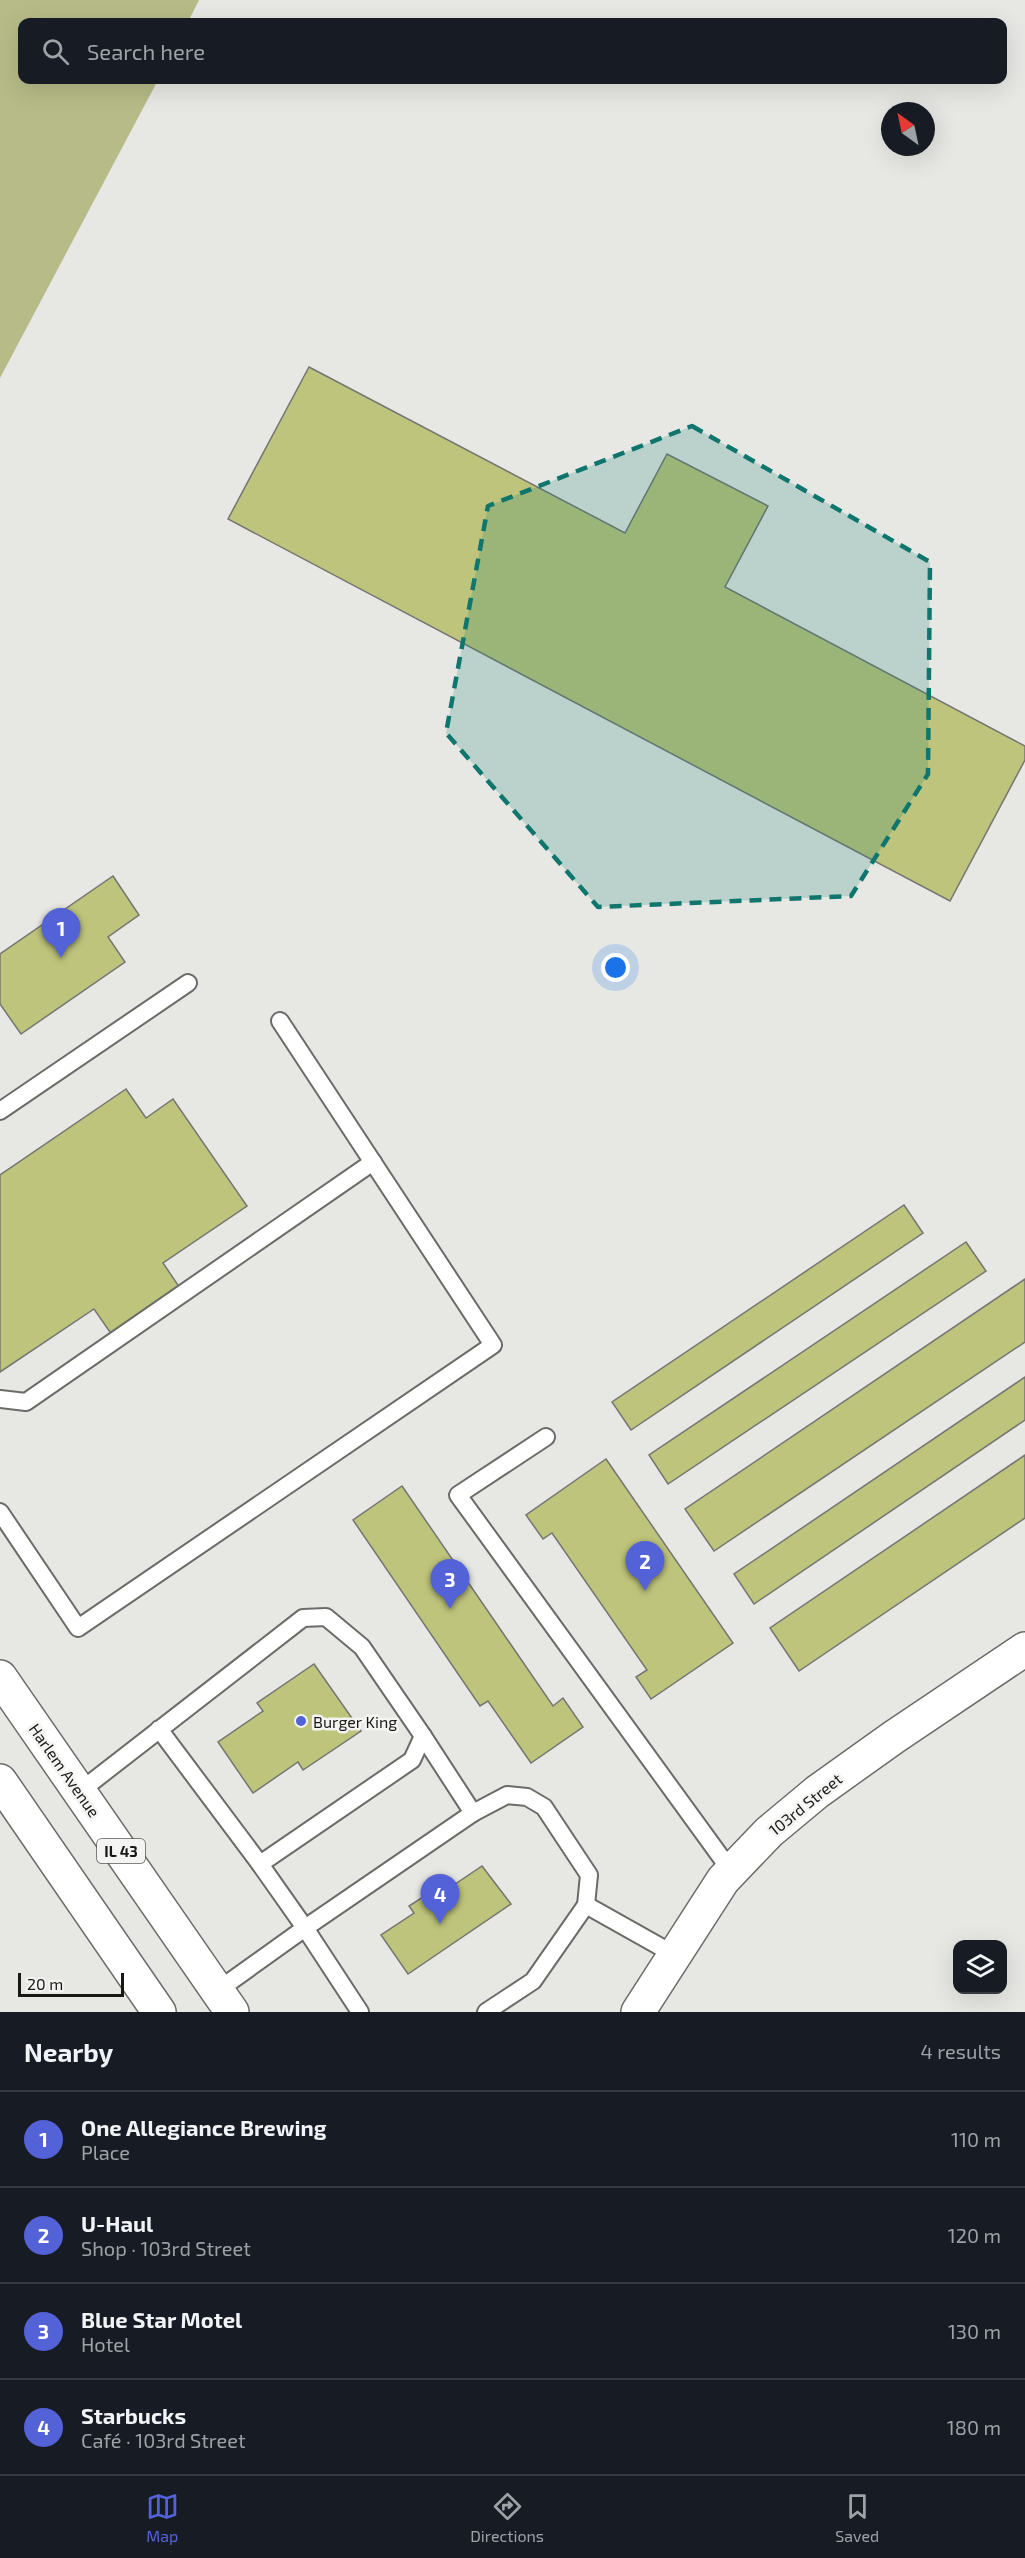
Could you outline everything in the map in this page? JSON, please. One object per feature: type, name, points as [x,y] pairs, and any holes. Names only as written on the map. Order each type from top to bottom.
[{"type":"main road","name":"103rd Street","points":[[638,2012],[731,1871],[768,1832],[817,1792],[1025,1649]]},
{"type":"main road","name":"Harlem Avenue","points":[[0,1677],[225,2002]]},
{"type":"main road","points":[[0,1781],[159,2012]]},
{"type":"lane","points":[[0,1111],[188,983]]},
{"type":"lane","points":[[0,1512],[78,1628],[493,1345],[280,1021]]},
{"type":"lane","points":[[0,1399],[26,1402],[373,1162]]},
{"type":"lane","points":[[546,1437],[458,1495],[731,1871]]},
{"type":"lane","points":[[79,1792],[303,1618],[326,1617],[362,1647],[473,1813]]},
{"type":"lane","points":[[159,1730],[260,1864],[360,2012]]},
{"type":"lane","points":[[260,1864],[412,1760],[423,1736]]},
{"type":"lane","points":[[225,2002],[305,1928],[473,1813],[507,1795],[527,1797],[544,1807],[589,1875],[586,1905],[533,1981],[486,2012]]},
{"type":"lane","points":[[586,1905],[675,1955]]},
{"type":"highlighted area","points":[[692,426],[930,562],[928,774],[851,896],[598,907],[446,733],[488,506]]},
{"type":"green space","points":[[0,0],[199,0],[190,18],[18,18],[18,84],[156,84],[0,378]]},
{"type":"building","points":[[309,367],[625,533],[667,454],[768,506],[725,587],[1025,746],[1025,760],[950,901],[228,519]]},
{"type":"building","points":[[113,876],[139,915],[108,937],[125,962],[21,1034],[0,1004],[0,954]]},
{"type":"building","points":[[126,1089],[146,1118],[173,1099],[247,1206],[163,1263],[180,1288],[112,1335],[94,1309],[0,1372],[0,1175]]},
{"type":"building","points":[[904,1205],[923,1233],[631,1430],[612,1402]]},
{"type":"building","points":[[966,1242],[986,1271],[668,1484],[649,1455]]},
{"type":"building","points":[[1025,1279],[1025,1342],[714,1551],[685,1509]]},
{"type":"building","points":[[1025,1377],[1025,1420],[754,1604],[734,1574]]},
{"type":"building","points":[[1025,1455],[1025,1518],[799,1671],[770,1628]]},
{"type":"building","points":[[606,1459],[733,1643],[651,1699],[636,1677],[647,1670],[552,1533],[543,1539],[526,1515]]},
{"type":"building","points":[[402,1486],[553,1706],[563,1698],[583,1727],[531,1763],[488,1701],[480,1706],[353,1520]]},
{"type":"building","name":"Burger King","points":[[314,1664],[361,1731],[303,1770],[298,1762],[253,1793],[218,1742],[263,1711],[257,1703]]},
{"type":"building","points":[[482,1866],[511,1904],[408,1974],[381,1935],[414,1913],[409,1906],[426,1895],[430,1901]]},
{"type":"place","name":"One Allegiance Brewing","points":[[61,958]]},
{"type":"place","name":"U-Haul","points":[[645,1591]]},
{"type":"place","name":"Blue Star Motel","points":[[450,1609]]},
{"type":"place","name":"Burger King","points":[[301,1721]]},
{"type":"place","name":"Starbucks","points":[[440,1924]]}]
